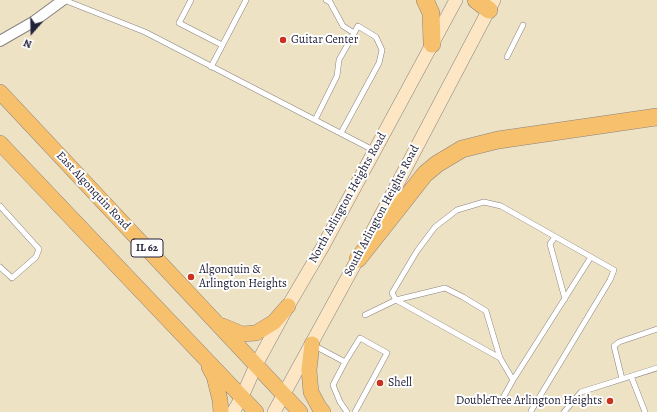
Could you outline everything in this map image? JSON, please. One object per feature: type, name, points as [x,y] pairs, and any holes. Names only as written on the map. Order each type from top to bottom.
[{"type":"highway","points":[[425,0],[431,13],[432,44]]},
{"type":"highway","points":[[358,259],[425,174],[462,149],[498,140],[657,117]]},
{"type":"main road","name":"North Arlington Heights Road","points":[[242,397],[256,365],[322,248],[456,0]]},
{"type":"main road","name":"South Arlington Heights Road","points":[[274,412],[358,259],[486,3]]},
{"type":"main road","name":"East Algonquin Road","points":[[0,92],[284,395]]},
{"type":"main road","name":"IL 62","points":[[0,143],[256,412]]},
{"type":"main road","points":[[217,324],[242,334],[256,333],[274,322],[288,306]]},
{"type":"main road","points":[[312,344],[310,370],[311,392],[323,412]]},
{"type":"main road","points":[[201,354],[214,376],[220,400],[221,412]]},
{"type":"main road","name":"IL 62","points":[[284,395],[300,412]]},
{"type":"main road","points":[[234,412],[242,397]]},
{"type":"street","points":[[0,41],[33,22],[64,0]]},
{"type":"lane","points":[[64,0],[145,32],[375,151]]},
{"type":"lane","points":[[191,0],[180,23],[222,45]]},
{"type":"lane","points":[[211,66],[246,0]]},
{"type":"lane","points":[[326,0],[330,2],[343,26],[354,33]]},
{"type":"lane","points":[[507,57],[523,25]]},
{"type":"lane","points":[[315,120],[337,76],[339,60],[358,26],[376,36],[382,50],[379,63],[341,133]]},
{"type":"lane","points":[[500,358],[396,300],[392,293],[417,251],[435,227],[457,210],[484,202],[501,206],[614,270],[613,275],[531,411]]},
{"type":"lane","points":[[0,206],[39,250],[36,257],[12,278],[0,267]]},
{"type":"lane","points":[[555,237],[550,244],[565,299]]},
{"type":"lane","points":[[504,396],[591,257]]},
{"type":"lane","points":[[365,315],[396,300],[445,288],[486,311],[500,358],[513,380]]},
{"type":"lane","points":[[622,379],[614,346],[619,342],[657,329]]},
{"type":"lane","points":[[347,412],[340,402],[333,386],[345,362],[360,338],[387,353],[355,412]]},
{"type":"lane","points":[[312,344],[345,362]]},
{"type":"lane","points":[[564,412],[581,392],[657,368]]},
{"type":"lane","points":[[631,376],[645,412]]},
{"type":"place","name":"Guitar Center","points":[[283,40]]},
{"type":"place","name":"Algonquin & Arlington Heights","points":[[191,277]]},
{"type":"place","name":"Shell","points":[[380,383]]},
{"type":"place","name":"DoubleTree Arlington Heights","points":[[610,401]]}]
